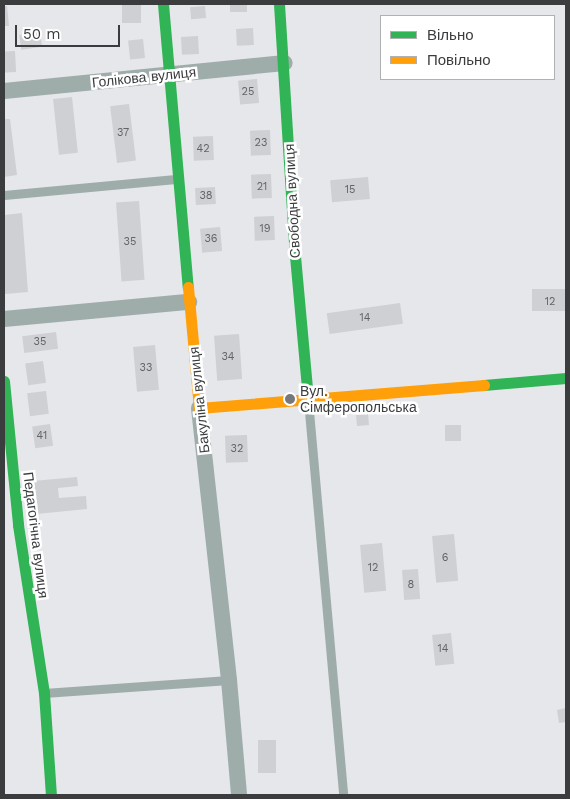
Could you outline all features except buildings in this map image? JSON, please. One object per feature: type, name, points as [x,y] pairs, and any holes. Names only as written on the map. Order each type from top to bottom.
[{"type":"street","name":"Бакуліна вулиця","points":[[163,4],[199,408],[230,680],[239,795]]},
{"type":"street","name":"Свободна вулиця","points":[[279,4],[285,63],[295,256],[308,398]]},
{"type":"street","name":"Голікова вулиця","points":[[4,91],[285,63]]},
{"type":"street","points":[[4,319],[189,302]]},
{"type":"street","points":[[199,408],[566,378]]},
{"type":"street","name":"Педагогічна вулиця","points":[[4,381],[18,524],[44,693],[51,795]]},
{"type":"lane","points":[[4,195],[178,179]]},
{"type":"lane","points":[[308,398],[343,795]]},
{"type":"lane","points":[[44,693],[230,680]]},
{"type":"traffic: fast","points":[[163,4],[188,287]]},
{"type":"traffic: fast","points":[[279,4],[295,256],[308,398]]},
{"type":"traffic: fast","points":[[484,385],[566,378]]},
{"type":"traffic: fast","points":[[4,381],[18,525],[44,693],[51,795]]},
{"type":"traffic: slow","points":[[188,287],[199,408],[484,385]]},
{"type":"place","name":"Вул. Сімферопольська","points":[[290,399]]}]
